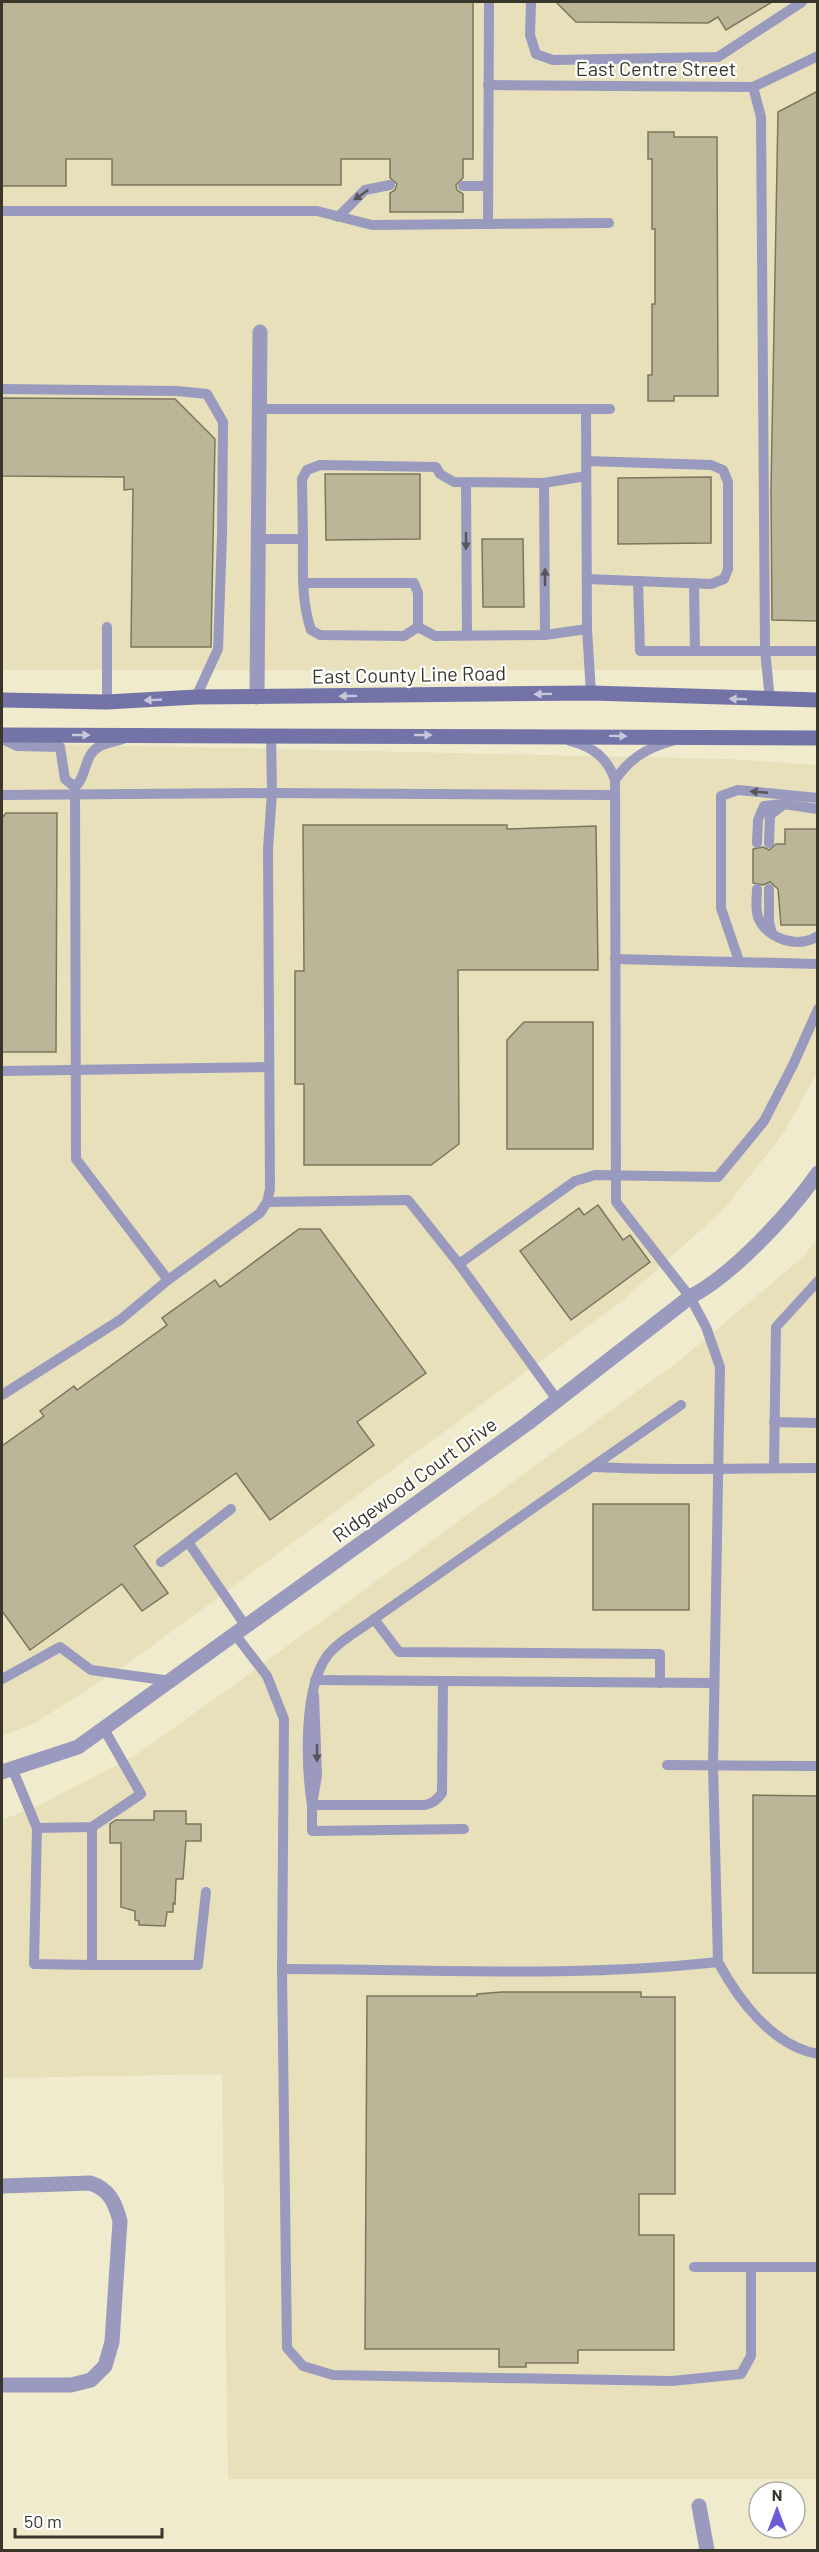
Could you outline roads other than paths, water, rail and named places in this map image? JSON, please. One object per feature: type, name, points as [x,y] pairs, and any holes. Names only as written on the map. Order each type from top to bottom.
[{"type":"main road","name":"East County Line Road","points":[[2,700],[107,702],[196,697],[591,693],[818,700]]},
{"type":"main road","points":[[2,735],[544,735],[818,738]]},
{"type":"street","points":[[256,697],[260,332]]},
{"type":"street","name":"Ridgewood Court Drive","points":[[7,1770],[78,1747],[558,1401],[690,1297],[707,1288],[769,1232],[818,1173]]},
{"type":"street","points":[[2,2186],[90,2183],[102,2187],[115,2202],[120,2221],[112,2342],[105,2366],[92,2380],[71,2385],[2,2385]]},
{"type":"street","points":[[699,2506],[707,2550]]},
{"type":"lane","points":[[488,224],[489,2]]},
{"type":"lane","points":[[531,2],[530,35],[536,54],[553,60],[718,57],[802,2]]},
{"type":"lane","name":"East Centre Street","points":[[488,85],[753,87],[818,56]]},
{"type":"lane","points":[[753,87],[761,117],[765,650],[770,700]]},
{"type":"lane","points":[[338,217],[365,190],[390,186]]},
{"type":"lane","points":[[463,186],[488,186]]},
{"type":"lane","points":[[2,211],[316,211],[372,225],[609,223]]},
{"type":"lane","points":[[2,389],[177,391],[207,394],[223,422],[218,649],[196,697]]},
{"type":"lane","points":[[259,409],[610,409]]},
{"type":"lane","points":[[586,409],[587,629],[591,693]]},
{"type":"lane","points":[[586,461],[711,465],[723,470],[728,482],[728,569],[724,579],[711,584],[587,579]]},
{"type":"lane","points":[[418,627],[404,636],[320,635],[311,630],[303,583],[302,479],[307,470],[320,465],[436,467],[446,480],[466,482],[544,483],[586,476]]},
{"type":"lane","points":[[466,482],[467,635]]},
{"type":"lane","points":[[544,483],[545,635]]},
{"type":"lane","points":[[259,538],[303,539]]},
{"type":"lane","points":[[638,581],[640,651],[818,651]]},
{"type":"lane","points":[[303,583],[414,583],[418,592],[418,627]]},
{"type":"lane","points":[[694,583],[695,651]]},
{"type":"lane","points":[[107,627],[107,702]]},
{"type":"lane","points":[[418,627],[435,636],[545,635],[587,629]]},
{"type":"lane","points":[[2,1395],[120,1320],[168,1280],[260,1214],[267,1202],[270,1189],[268,849],[272,793],[271,735]]},
{"type":"lane","points":[[544,735],[580,744],[596,751],[604,758],[615,780],[616,1202],[690,1297],[706,1327],[720,1367],[713,1766],[718,1962],[752,2014],[776,2034],[818,2054]]},
{"type":"lane","points":[[134,736],[99,747],[88,757],[84,780],[75,790],[76,1159],[168,1280]]},
{"type":"lane","points":[[615,780],[629,761],[643,751],[686,737]]},
{"type":"lane","points":[[2,740],[17,746],[60,747],[65,779],[75,790]]},
{"type":"lane","points":[[2,795],[75,790],[615,795]]},
{"type":"lane","points":[[739,961],[721,908],[721,796],[738,790],[818,798]]},
{"type":"lane","points":[[763,843],[770,815],[783,804],[818,809]]},
{"type":"lane","points":[[757,889],[757,913],[768,932],[774,936],[799,942],[818,936]]},
{"type":"lane","points":[[769,889],[770,922],[774,936]]},
{"type":"lane","points":[[615,959],[818,964]]},
{"type":"lane","points":[[459,1264],[575,1181],[595,1174],[718,1177],[764,1121],[818,1010]]},
{"type":"lane","points":[[2,1071],[269,1067]]},
{"type":"lane","points":[[267,1202],[408,1200],[459,1264],[558,1401]]},
{"type":"lane","points":[[774,1468],[776,1328],[818,1281]]},
{"type":"lane","points":[[464,1829],[312,1830],[312,1805],[317,1774],[315,1680],[327,1655],[374,1619],[596,1467],[681,1405]]},
{"type":"lane","points":[[774,1422],[818,1423]]},
{"type":"lane","points":[[596,1467],[663,1471],[718,1467],[818,1468]]},
{"type":"lane","points":[[161,1562],[231,1509]]},
{"type":"lane","points":[[188,1542],[267,1676],[284,1719],[282,1969],[286,2348],[303,2366],[333,2375],[672,2381],[741,2374],[751,2356],[751,2267]]},
{"type":"lane","points":[[374,1619],[399,1652],[660,1654],[660,1683]]},
{"type":"lane","points":[[2,1679],[60,1647],[91,1670],[171,1681]]},
{"type":"lane","points":[[315,1680],[714,1683]]},
{"type":"lane","points":[[312,1805],[425,1805],[433,1803],[442,1792],[443,1681]]},
{"type":"lane","points":[[37,1828],[92,1827],[141,1794],[104,1729]]},
{"type":"lane","points":[[668,1765],[818,1766]]},
{"type":"lane","points":[[7,1770],[37,1828],[34,1964],[198,1965],[206,1892]]},
{"type":"lane","points":[[92,1827],[92,1965]]},
{"type":"lane","points":[[282,1969],[553,1970],[667,1967],[718,1962]]},
{"type":"lane","points":[[694,2267],[818,2267]]}]
